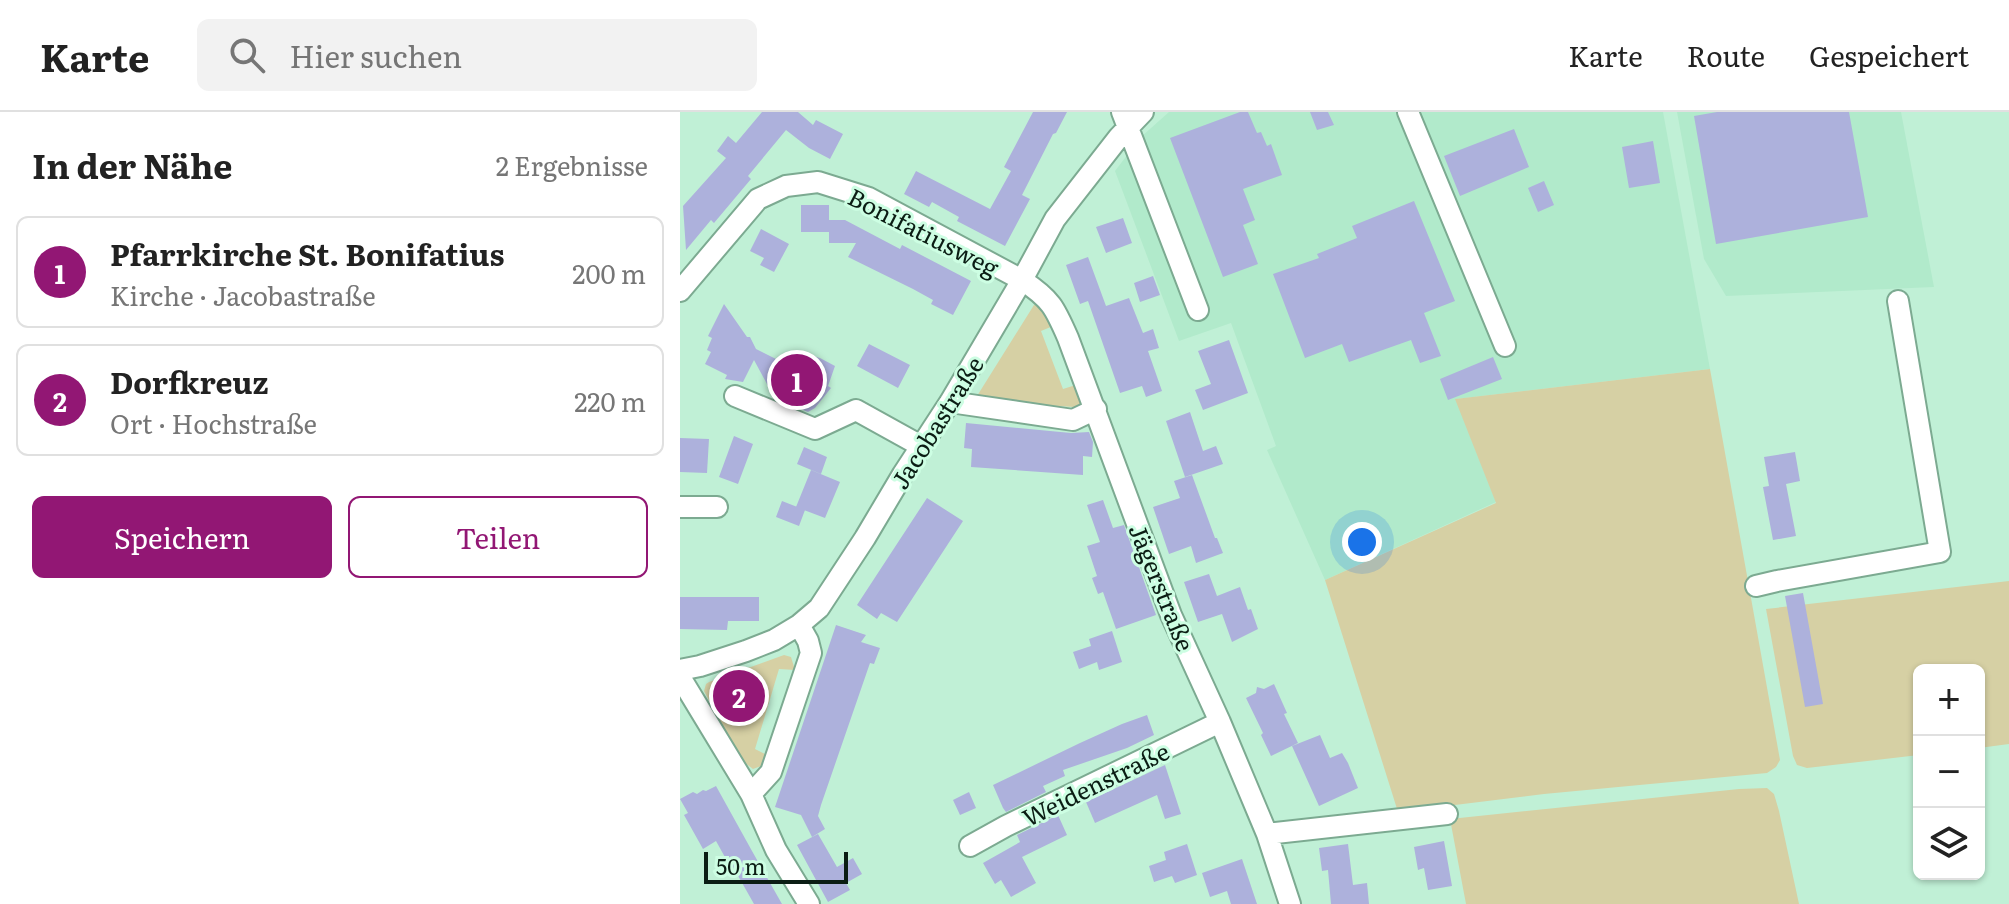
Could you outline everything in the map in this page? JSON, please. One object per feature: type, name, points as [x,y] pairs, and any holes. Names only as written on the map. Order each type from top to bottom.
[{"type":"street","name":"Jacobastraße","points":[[680,670],[774,640],[819,608],[950,402],[1055,219],[1125,120],[1143,112]]},
{"type":"street","points":[[1408,112],[1505,346]]},
{"type":"street","points":[[1125,120],[1198,310]]},
{"type":"street","name":"Bonifatiusweg","points":[[680,291],[758,199],[786,186],[818,182],[869,198],[1022,280]]},
{"type":"street","name":"Jägerstraße","points":[[1022,280],[1041,292],[1056,310],[1096,409],[1171,615],[1267,834],[1290,904]]},
{"type":"street","points":[[1756,586],[1940,552],[1898,301]]},
{"type":"street","points":[[735,396],[815,429],[856,410],[921,446]]},
{"type":"street","points":[[950,402],[1073,420],[1096,409]]},
{"type":"street","points":[[680,507],[717,507]]},
{"type":"street","points":[[751,794],[771,772],[811,653],[799,625]]},
{"type":"street","points":[[680,677],[751,794],[776,850],[809,904]]},
{"type":"street","name":"Weidenstraße","points":[[970,846],[1019,819],[1220,722]]},
{"type":"street","points":[[1267,834],[1447,814]]},
{"type":"shaded area","points":[[1169,112],[1663,112],[1710,369],[1456,399],[1496,502],[1325,580],[1267,450],[1276,446],[1231,323],[1179,341],[1115,171],[1141,137]]},
{"type":"shaded area","points":[[1677,112],[1901,112],[1934,287],[1726,296],[1704,259]]},
{"type":"shaded area","points":[[1034,305],[1040,306],[1058,324],[1041,331],[1063,389],[1079,384],[1085,403],[1074,407],[1014,403],[977,396]]},
{"type":"shaded area","points":[[1710,369],[1780,760],[1776,767],[1767,773],[1544,794],[1398,812],[1325,580],[1496,503],[1455,399]]},
{"type":"shaded area","points":[[2009,581],[2009,744],[1985,747],[1985,664],[1913,664],[1913,756],[1807,768],[1797,765],[1766,609]]},
{"type":"shaded area","points":[[784,655],[791,657],[795,670],[779,669],[755,749],[767,755],[761,766],[753,769],[740,759],[704,691],[709,682]]},
{"type":"shaded area","points":[[1767,788],[1774,794],[1779,811],[1799,904],[1466,904],[1450,819]]},
{"type":"building","points":[[762,112],[798,112],[813,125],[816,120],[843,134],[830,159],[786,130],[748,176],[751,179],[714,223],[711,220],[686,250],[683,206],[726,158],[717,151],[728,136],[736,143]]},
{"type":"building","points":[[1033,112],[1067,112],[1022,195],[1030,199],[1005,246],[957,221],[959,217],[932,202],[929,207],[904,194],[916,171],[990,209],[1011,171],[1004,167]]},
{"type":"building","points":[[1240,112],[1248,112],[1257,133],[1261,132],[1267,146],[1271,144],[1282,175],[1243,189],[1255,220],[1243,225],[1258,264],[1223,277],[1170,138]]},
{"type":"building","points":[[1310,112],[1328,112],[1334,125],[1317,130]]},
{"type":"building","points":[[1717,112],[1849,112],[1868,217],[1716,244],[1694,116]]},
{"type":"building","points":[[1514,129],[1529,167],[1460,196],[1444,156]]},
{"type":"building","points":[[1653,141],[1660,183],[1629,188],[1622,147]]},
{"type":"building","points":[[1544,181],[1554,205],[1538,212],[1528,188]]},
{"type":"building","points":[[1414,201],[1455,301],[1424,313],[1441,356],[1420,363],[1411,340],[1349,362],[1342,344],[1305,358],[1273,274],[1319,258],[1317,254],[1357,238],[1352,226]]},
{"type":"building","points":[[801,205],[829,205],[829,232],[801,232]]},
{"type":"building","points":[[1123,218],[1132,243],[1106,253],[1096,227]]},
{"type":"building","points":[[829,220],[845,220],[971,281],[953,315],[931,304],[933,300],[848,257],[856,243],[829,243]]},
{"type":"building","points":[[761,229],[789,244],[774,272],[760,265],[764,258],[750,251]]},
{"type":"building","points":[[1088,257],[1106,306],[1129,298],[1143,333],[1153,329],[1159,348],[1148,351],[1162,391],[1146,397],[1142,386],[1120,393],[1088,301],[1080,304],[1066,265]]},
{"type":"building","points":[[1153,276],[1160,295],[1140,302],[1134,283]]},
{"type":"building","points":[[724,304],[756,349],[776,359],[805,354],[835,366],[828,386],[831,388],[815,408],[808,412],[787,403],[778,395],[774,397],[754,360],[743,382],[725,379],[727,375],[705,364],[711,352],[707,350],[712,338],[708,336]]},
{"type":"building","points":[[1229,340],[1248,393],[1203,410],[1195,390],[1211,384],[1198,351]]},
{"type":"building","points":[[869,344],[910,365],[898,388],[857,366]]},
{"type":"building","points":[[1493,357],[1502,379],[1448,400],[1440,379]]},
{"type":"building","points":[[1190,412],[1203,451],[1216,446],[1223,464],[1185,477],[1166,421]]},
{"type":"building","points":[[966,423],[1089,432],[1093,442],[1092,457],[1083,456],[1083,475],[971,467],[972,449],[964,448]]},
{"type":"building","points":[[734,436],[753,444],[738,484],[719,477]]},
{"type":"building","points":[[680,438],[709,439],[707,473],[680,472]]},
{"type":"building","points":[[804,447],[827,457],[821,474],[797,464]]},
{"type":"building","points":[[1795,452],[1800,481],[1786,484],[1796,536],[1773,540],[1763,487],[1769,486],[1764,457]]},
{"type":"building","points":[[811,470],[840,482],[825,518],[796,507]]},
{"type":"building","points":[[1192,475],[1223,553],[1196,563],[1191,546],[1169,554],[1153,507],[1180,498],[1174,481]]},
{"type":"building","points":[[927,498],[963,521],[897,622],[881,613],[877,619],[857,605]]},
{"type":"building","points":[[1103,500],[1113,528],[1124,525],[1156,615],[1116,629],[1103,592],[1098,594],[1092,578],[1097,576],[1087,546],[1100,542],[1087,505]]},
{"type":"building","points":[[782,501],[805,510],[799,526],[776,517]]},
{"type":"building","points":[[1209,574],[1217,596],[1240,587],[1258,629],[1232,642],[1222,614],[1198,622],[1184,582]]},
{"type":"building","points":[[1803,593],[1823,704],[1805,707],[1785,596]]},
{"type":"building","points":[[680,597],[759,597],[759,621],[728,621],[727,630],[680,629]]},
{"type":"building","points":[[836,625],[866,635],[861,642],[880,648],[874,664],[870,663],[821,805],[818,816],[825,829],[812,837],[801,815],[775,807]]},
{"type":"building","points":[[1112,631],[1122,662],[1099,670],[1097,662],[1079,669],[1073,652],[1091,646],[1089,639]]},
{"type":"building","points":[[1274,684],[1298,743],[1271,756],[1246,698],[1256,693],[1257,687],[1264,689]]},
{"type":"building","points":[[1147,715],[1154,735],[1127,748],[1063,770],[1065,776],[1043,786],[1046,792],[1006,812],[1003,808],[993,785]]},
{"type":"building","points":[[1320,735],[1330,758],[1342,753],[1358,788],[1319,806],[1292,746]]},
{"type":"building","points":[[1165,765],[1181,814],[1165,819],[1157,795],[1095,823],[1086,802]]},
{"type":"building","points":[[716,786],[782,904],[754,904],[716,841],[703,849],[684,815],[688,813],[680,799]]},
{"type":"building","points":[[969,792],[976,808],[960,815],[953,800]]},
{"type":"building","points":[[1058,815],[1067,835],[1022,857],[1036,883],[1011,897],[1001,880],[995,884],[983,863],[1020,842],[1017,835]]},
{"type":"building","points":[[818,834],[837,867],[853,858],[862,874],[846,883],[850,890],[828,902],[797,845]]},
{"type":"building","points":[[1444,841],[1452,886],[1428,890],[1424,868],[1418,870],[1414,847]]},
{"type":"building","points":[[1187,844],[1197,875],[1175,883],[1172,876],[1154,882],[1149,866],[1166,860],[1164,852]]},
{"type":"building","points":[[1348,844],[1353,885],[1367,883],[1369,904],[1331,904],[1328,870],[1322,871],[1319,848]]},
{"type":"building","points":[[1242,859],[1257,904],[1231,904],[1227,891],[1210,897],[1202,873]]},
{"type":"place","name":"Pfarrkirche St. Bonifatius","points":[[797,380]]},
{"type":"place","name":"Dorfkreuz","points":[[739,696]]}]
